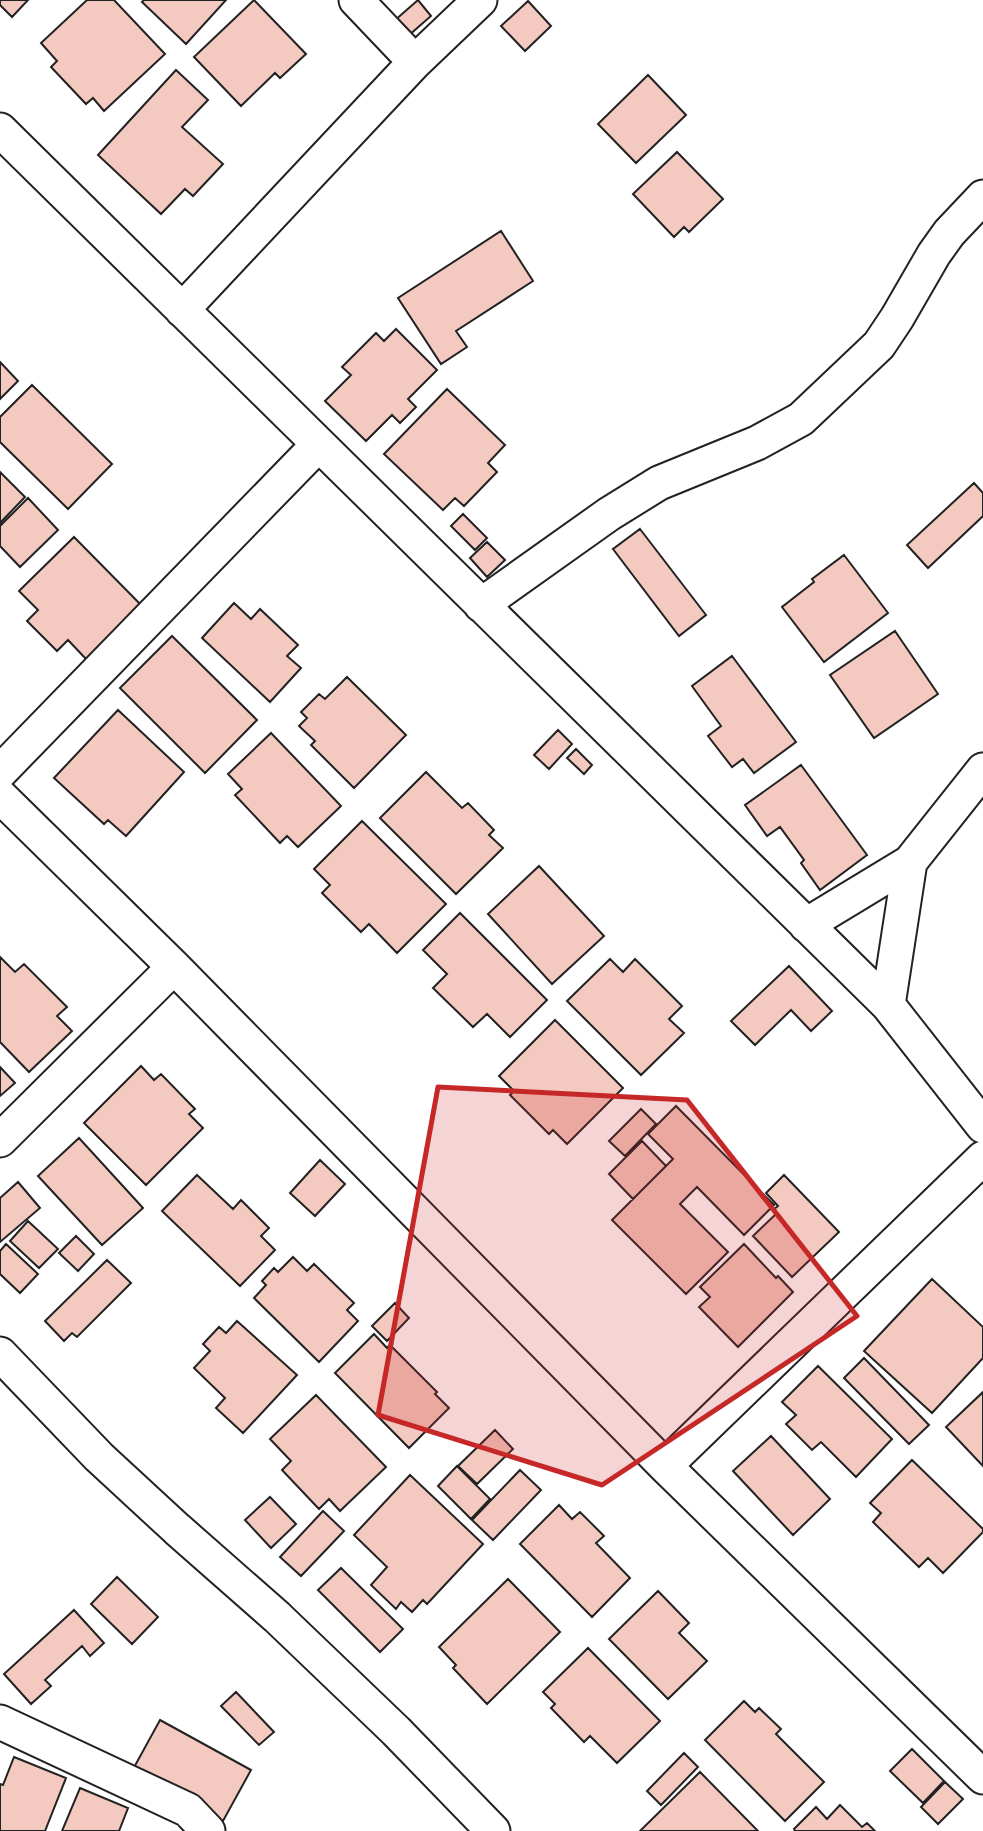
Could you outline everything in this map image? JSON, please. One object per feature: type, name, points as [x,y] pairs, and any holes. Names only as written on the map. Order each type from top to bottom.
[{"type":"street","points":[[356,0],[415,62]]},
{"type":"street","points":[[182,310],[415,62],[480,0]]},
{"type":"street","points":[[0,130],[888,1005],[983,1126]]},
{"type":"street","points":[[481,605],[609,514],[659,483],[757,443],[802,419],[879,345],[934,254],[949,233],[983,197]]},
{"type":"street","points":[[0,772],[318,445]]},
{"type":"street","points":[[806,925],[910,862],[983,770]]},
{"type":"street","points":[[0,796],[174,967],[665,1466],[983,1777]]},
{"type":"street","points":[[888,1005],[910,862]]},
{"type":"street","points":[[0,1140],[174,967]]},
{"type":"street","points":[[665,1466],[983,1158]]},
{"type":"street","points":[[0,1354],[99,1457],[277,1617],[396,1731],[493,1831]]},
{"type":"street","points":[[0,1722],[188,1810],[208,1831]]},
{"type":"highlighted area","points":[[438,1087],[687,1100],[857,1316],[602,1485],[378,1415]]},
{"type":"building","points":[[0,0],[28,0],[12,17],[0,5]]},
{"type":"building","points":[[87,0],[114,0],[165,54],[104,111],[93,98],[86,104],[51,67],[57,61],[41,43]]},
{"type":"building","points":[[226,0],[186,44],[142,2]]},
{"type":"building","points":[[254,0],[306,54],[280,78],[275,73],[241,106],[194,57]]},
{"type":"building","points":[[418,0],[431,16],[408,36],[394,21]]},
{"type":"building","points":[[528,1],[551,26],[525,51],[501,26]]},
{"type":"building","points":[[176,70],[208,100],[182,127],[223,164],[193,196],[185,189],[161,214],[98,155]]},
{"type":"building","points":[[648,75],[686,115],[636,163],[598,124]]},
{"type":"building","points":[[677,152],[723,199],[689,232],[684,227],[674,237],[633,194]]},
{"type":"building","points":[[501,231],[533,281],[456,331],[467,347],[441,364],[398,298]]},
{"type":"building","points":[[396,329],[437,370],[408,399],[416,407],[400,423],[392,415],[366,441],[325,401],[351,375],[342,367],[376,333],[384,341]]},
{"type":"building","points":[[0,362],[18,381],[0,399]]},
{"type":"building","points":[[32,385],[112,464],[68,509],[0,442],[0,417]]},
{"type":"building","points":[[447,389],[505,445],[488,463],[497,472],[464,506],[455,498],[443,510],[384,454]]},
{"type":"building","points":[[0,472],[25,497],[0,523]]},
{"type":"building","points":[[974,483],[983,493],[983,516],[928,568],[907,545]]},
{"type":"building","points":[[28,498],[58,530],[20,567],[0,546],[0,526]]},
{"type":"building","points":[[463,514],[487,538],[475,550],[451,526]]},
{"type":"building","points":[[640,529],[706,615],[679,636],[613,549]]},
{"type":"building","points":[[74,537],[146,610],[104,651],[99,646],[86,659],[68,640],[57,651],[27,621],[38,610],[19,591]]},
{"type":"building","points":[[487,542],[505,560],[487,577],[470,558]]},
{"type":"building","points":[[844,555],[888,613],[824,662],[782,607],[814,582],[812,579]]},
{"type":"building","points":[[234,603],[251,619],[260,609],[298,645],[287,656],[301,668],[270,702],[202,638]]},
{"type":"building","points":[[895,631],[938,694],[874,738],[830,675]]},
{"type":"building","points":[[172,636],[257,720],[205,773],[120,688]]},
{"type":"building","points":[[732,656],[796,742],[754,773],[743,759],[732,767],[708,736],[721,726],[692,686]]},
{"type":"building","points":[[347,677],[406,735],[354,788],[311,745],[315,741],[299,726],[307,718],[301,712],[319,694],[325,699]]},
{"type":"building","points":[[118,710],[184,772],[126,836],[108,820],[104,824],[54,778]]},
{"type":"building","points":[[558,730],[572,744],[549,769],[534,755]]},
{"type":"building","points":[[271,733],[341,806],[298,847],[287,836],[280,843],[235,795],[242,789],[228,774]]},
{"type":"building","points":[[576,749],[592,765],[584,774],[567,758]]},
{"type":"building","points":[[801,765],[867,855],[820,890],[801,863],[804,860],[780,827],[767,836],[745,805]]},
{"type":"building","points":[[426,772],[462,808],[468,803],[494,830],[489,835],[503,848],[456,894],[380,818]]},
{"type":"building","points":[[362,821],[446,904],[397,953],[369,924],[361,932],[322,893],[330,885],[314,869]]},
{"type":"building","points":[[539,866],[604,936],[552,984],[488,914]]},
{"type":"building","points":[[460,913],[547,1000],[510,1037],[487,1014],[473,1027],[433,988],[447,974],[423,950]]},
{"type":"building","points":[[0,957],[15,972],[24,964],[67,1007],[57,1016],[72,1031],[29,1072],[0,1042]]},
{"type":"building","points":[[610,959],[623,972],[635,959],[682,1006],[669,1019],[684,1033],[641,1075],[567,1001]]},
{"type":"building","points":[[789,966],[832,1011],[811,1031],[791,1010],[755,1045],[731,1021]]},
{"type":"building","points":[[555,1020],[623,1088],[567,1144],[553,1130],[549,1134],[510,1095],[514,1091],[499,1076]]},
{"type":"building","points":[[141,1066],[154,1080],[161,1074],[195,1109],[189,1114],[203,1128],[146,1185],[84,1123]]},
{"type":"building","points":[[0,1067],[15,1083],[0,1096]]},
{"type":"building","points":[[676,1106],[774,1205],[744,1235],[697,1187],[680,1204],[728,1252],[686,1294],[612,1220],[673,1159],[648,1134]]},
{"type":"building","points":[[641,1109],[656,1124],[625,1156],[609,1141]]},
{"type":"building","points":[[79,1138],[143,1208],[102,1245],[38,1176]]},
{"type":"building","points":[[642,1141],[666,1166],[633,1199],[609,1174]]},
{"type":"building","points":[[320,1160],[345,1184],[315,1216],[290,1193]]},
{"type":"building","points":[[197,1175],[233,1209],[241,1200],[269,1228],[261,1236],[275,1250],[240,1286],[162,1211]]},
{"type":"building","points":[[784,1175],[839,1232],[792,1277],[753,1236],[776,1214],[773,1210],[778,1206],[766,1193]]},
{"type":"building","points":[[18,1182],[40,1208],[0,1242],[0,1198]]},
{"type":"building","points":[[28,1221],[58,1249],[39,1268],[10,1241]]},
{"type":"building","points":[[76,1236],[94,1254],[78,1271],[59,1253]]},
{"type":"building","points":[[6,1244],[38,1274],[20,1293],[0,1274],[0,1251]]},
{"type":"building","points":[[744,1244],[793,1292],[738,1347],[699,1307],[710,1297],[700,1287]]},
{"type":"building","points":[[293,1257],[307,1271],[314,1264],[354,1303],[347,1310],[358,1321],[319,1362],[254,1298],[266,1285],[262,1281],[274,1268],[278,1272]]},
{"type":"building","points":[[107,1260],[131,1283],[77,1337],[72,1333],[64,1341],[45,1321]]},
{"type":"building","points":[[932,1279],[983,1327],[983,1358],[932,1413],[864,1351]]},
{"type":"building","points":[[395,1303],[409,1318],[387,1341],[372,1326]]},
{"type":"building","points":[[237,1321],[297,1375],[243,1433],[216,1408],[225,1398],[194,1368],[210,1351],[203,1344],[219,1327],[226,1333]]},
{"type":"building","points":[[374,1334],[387,1348],[390,1345],[437,1392],[435,1394],[449,1408],[409,1448],[335,1373]]},
{"type":"building","points":[[864,1358],[929,1425],[909,1444],[844,1378]]},
{"type":"building","points":[[818,1366],[892,1439],[856,1477],[821,1442],[812,1450],[786,1424],[796,1415],[782,1402]]},
{"type":"building","points":[[983,1392],[983,1466],[946,1427]]},
{"type":"building","points":[[316,1395],[386,1467],[340,1511],[329,1499],[319,1509],[282,1470],[291,1461],[270,1439]]},
{"type":"building","points":[[495,1430],[513,1449],[477,1484],[458,1466]]},
{"type":"building","points":[[771,1436],[830,1499],[793,1535],[733,1471]]},
{"type":"building","points":[[912,1460],[983,1529],[943,1573],[928,1558],[919,1567],[873,1522],[881,1513],[870,1503]]},
{"type":"building","points":[[457,1466],[490,1499],[471,1519],[438,1486]]},
{"type":"building","points":[[520,1470],[541,1490],[493,1540],[472,1520]]},
{"type":"building","points":[[410,1475],[483,1544],[427,1604],[423,1600],[412,1612],[401,1602],[396,1609],[371,1585],[387,1567],[354,1535]]},
{"type":"building","points":[[270,1497],[296,1524],[271,1548],[245,1520]]},
{"type":"building","points":[[559,1505],[572,1519],[580,1512],[604,1536],[596,1543],[630,1578],[592,1617],[520,1544]]},
{"type":"building","points":[[323,1511],[344,1531],[301,1576],[280,1557]]},
{"type":"building","points":[[341,1568],[403,1629],[380,1652],[318,1590]]},
{"type":"building","points":[[117,1577],[158,1617],[132,1644],[91,1604]]},
{"type":"building","points":[[508,1579],[560,1632],[487,1704],[453,1668],[456,1665],[439,1647]]},
{"type":"building","points":[[658,1591],[689,1623],[679,1633],[707,1661],[668,1699],[609,1639]]},
{"type":"building","points":[[74,1610],[104,1643],[90,1656],[82,1646],[45,1680],[51,1686],[31,1704],[4,1674]]},
{"type":"building","points":[[588,1648],[660,1721],[617,1763],[590,1736],[584,1742],[551,1708],[555,1704],[543,1692]]},
{"type":"building","points":[[236,1692],[274,1732],[259,1745],[221,1706]]},
{"type":"building","points":[[744,1701],[755,1712],[759,1708],[781,1729],[776,1734],[824,1782],[785,1821],[705,1740]]},
{"type":"building","points":[[160,1720],[251,1770],[223,1821],[132,1771]]},
{"type":"building","points":[[912,1749],[944,1781],[923,1803],[890,1771]]},
{"type":"building","points":[[684,1753],[698,1767],[661,1805],[647,1791]]},
{"type":"building","points":[[14,1757],[66,1778],[45,1831],[0,1831],[0,1784],[3,1785]]},
{"type":"building","points":[[700,1772],[758,1831],[640,1831]]},
{"type":"building","points":[[945,1782],[963,1799],[938,1824],[921,1807]]},
{"type":"building","points":[[80,1788],[128,1808],[119,1831],[62,1831]]},
{"type":"building","points":[[840,1805],[862,1827],[867,1823],[875,1831],[795,1831],[816,1807],[827,1819]]}]
